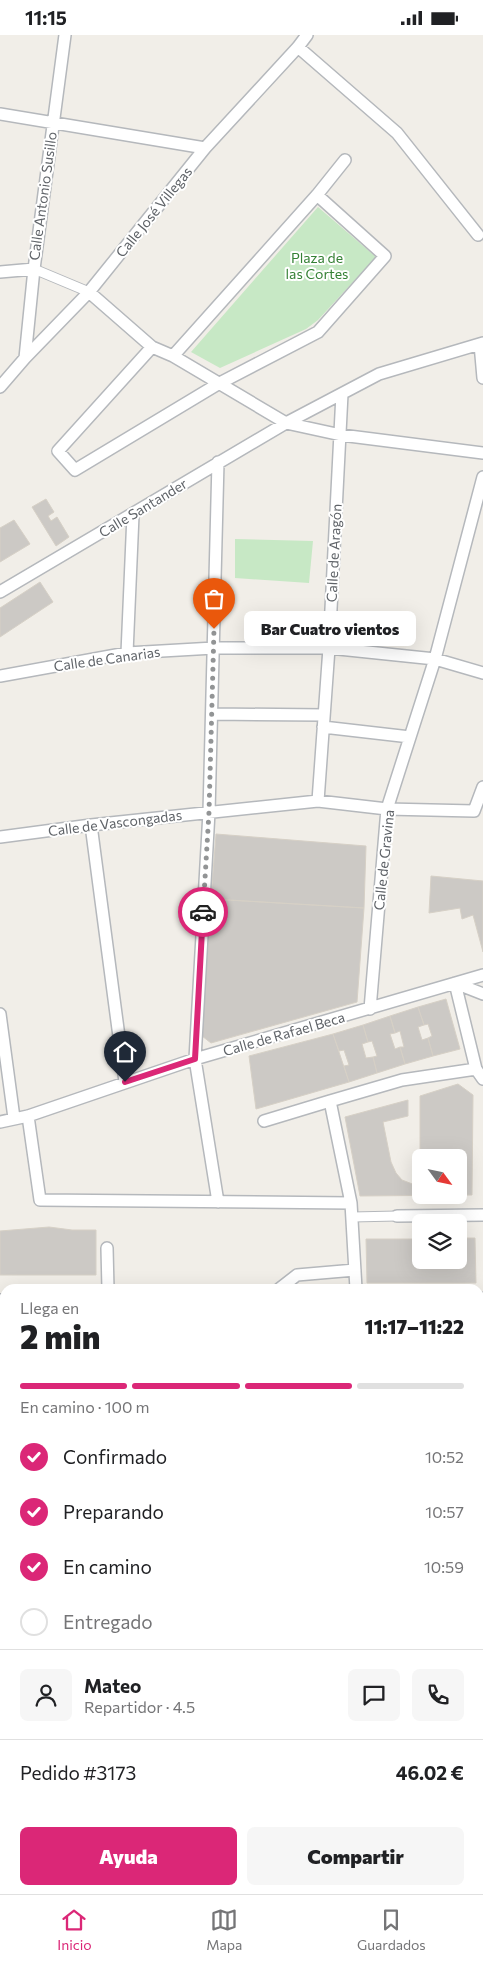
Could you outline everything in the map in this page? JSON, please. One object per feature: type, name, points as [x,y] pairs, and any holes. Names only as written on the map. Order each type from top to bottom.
[{"type":"street","name":"Calle Antonio Susillo","points":[[25,358],[34,269],[65,35]]},
{"type":"street","name":"Calle José Villegas","points":[[0,387],[25,358],[89,292],[205,148],[298,47],[306,35]]},
{"type":"street","points":[[298,47],[397,133],[478,235]]},
{"type":"street","points":[[0,115],[205,148]]},
{"type":"street","points":[[173,356],[346,160]]},
{"type":"street","points":[[152,347],[58,451],[75,470],[218,384],[318,332],[386,257],[317,195]]},
{"type":"street","points":[[0,272],[34,269],[89,292],[152,347],[173,356],[286,423],[341,435],[483,453]]},
{"type":"street","points":[[482,343],[483,379]]},
{"type":"street","name":"Calle Santander","points":[[0,592],[133,515],[218,462],[286,423],[379,374],[482,343]]},
{"type":"street","name":"Calle de Aragón","points":[[318,801],[329,648],[342,394]]},
{"type":"street","points":[[218,462],[209,812],[195,1059],[218,1202]]},
{"type":"street","name":"Calle de Gravina","points":[[370,1009],[387,809],[435,659],[483,477]]},
{"type":"street","points":[[127,653],[133,515]]},
{"type":"street","name":"Calle de Canarias","points":[[0,676],[127,653],[214,647],[329,648],[435,659],[483,673]]},
{"type":"street","points":[[212,714],[324,721],[410,737]]},
{"type":"street","name":"Calle de Vascongadas","points":[[0,837],[92,825],[318,801],[387,809],[474,811],[483,787]]},
{"type":"street","points":[[92,825],[125,1082]]},
{"type":"street","name":"Calle de Rafael Beca","points":[[0,1122],[28,1116],[195,1059],[483,975]]},
{"type":"street","points":[[455,983],[483,994]]},
{"type":"street","points":[[264,1121],[402,1080],[480,1074],[455,983]]},
{"type":"street","points":[[0,1014],[14,1118]]},
{"type":"street","points":[[330,1101],[351,1203],[356,1284]]},
{"type":"street","points":[[28,1116],[40,1200],[351,1203]]},
{"type":"street","points":[[352,1217],[483,1215]]},
{"type":"street","points":[[107,1248],[108,1284]]},
{"type":"street","points":[[285,1284],[297,1275],[355,1270]]},
{"type":"green space","name":"Plaza de las Cortes","points":[[318,207],[376,257],[318,320],[306,329],[220,368],[191,352]]},
{"type":"green space","points":[[235,539],[313,541],[309,583],[235,578]]},
{"type":"building","points":[[46,499],[54,512],[48,516],[51,521],[57,517],[69,537],[56,546],[32,507]]},
{"type":"building","points":[[14,520],[30,544],[0,562],[0,528]]},
{"type":"building","points":[[40,582],[53,602],[0,637],[0,608]]},
{"type":"building","points":[[216,834],[366,846],[364,908],[211,899]]},
{"type":"building","points":[[431,876],[483,881],[483,952],[473,915],[462,919],[460,908],[429,913]]},
{"type":"building","points":[[211,899],[364,908],[357,1002],[211,1043],[202,1036]]},
{"type":"building","points":[[446,999],[460,1049],[433,1056],[428,1038],[432,1036],[428,1024],[424,1025],[418,1007]]},
{"type":"building","points":[[418,1007],[424,1025],[418,1027],[422,1040],[428,1038],[433,1056],[405,1064],[400,1047],[404,1047],[400,1031],[395,1033],[390,1016]]},
{"type":"building","points":[[390,1016],[395,1033],[390,1034],[395,1049],[400,1047],[405,1064],[377,1073],[373,1057],[377,1056],[372,1041],[368,1042],[363,1025]]},
{"type":"building","points":[[363,1025],[368,1042],[362,1044],[366,1058],[373,1057],[377,1073],[349,1082],[344,1066],[349,1065],[344,1050],[339,1051],[333,1034]]},
{"type":"building","points":[[333,1034],[349,1082],[256,1109],[249,1056]]},
{"type":"building","points":[[458,1084],[473,1095],[472,1195],[468,1195],[468,1149],[420,1149],[420,1096]]},
{"type":"building","points":[[408,1100],[408,1116],[383,1122],[391,1162],[402,1180],[412,1184],[412,1196],[360,1196],[345,1117]]},
{"type":"building","points":[[49,1227],[72,1230],[96,1230],[96,1275],[0,1275],[0,1231]]},
{"type":"building","points":[[467,1238],[475,1238],[476,1283],[367,1283],[366,1239],[412,1239],[412,1269],[467,1269]]},
{"type":"way so far","points":[[203,912],[209,812],[214,629]]},
{"type":"place","name":"Bar Cuatro vientos","points":[[214,629]]},
{"type":"route","points":[[125,1082],[195,1059],[203,912]]}]
